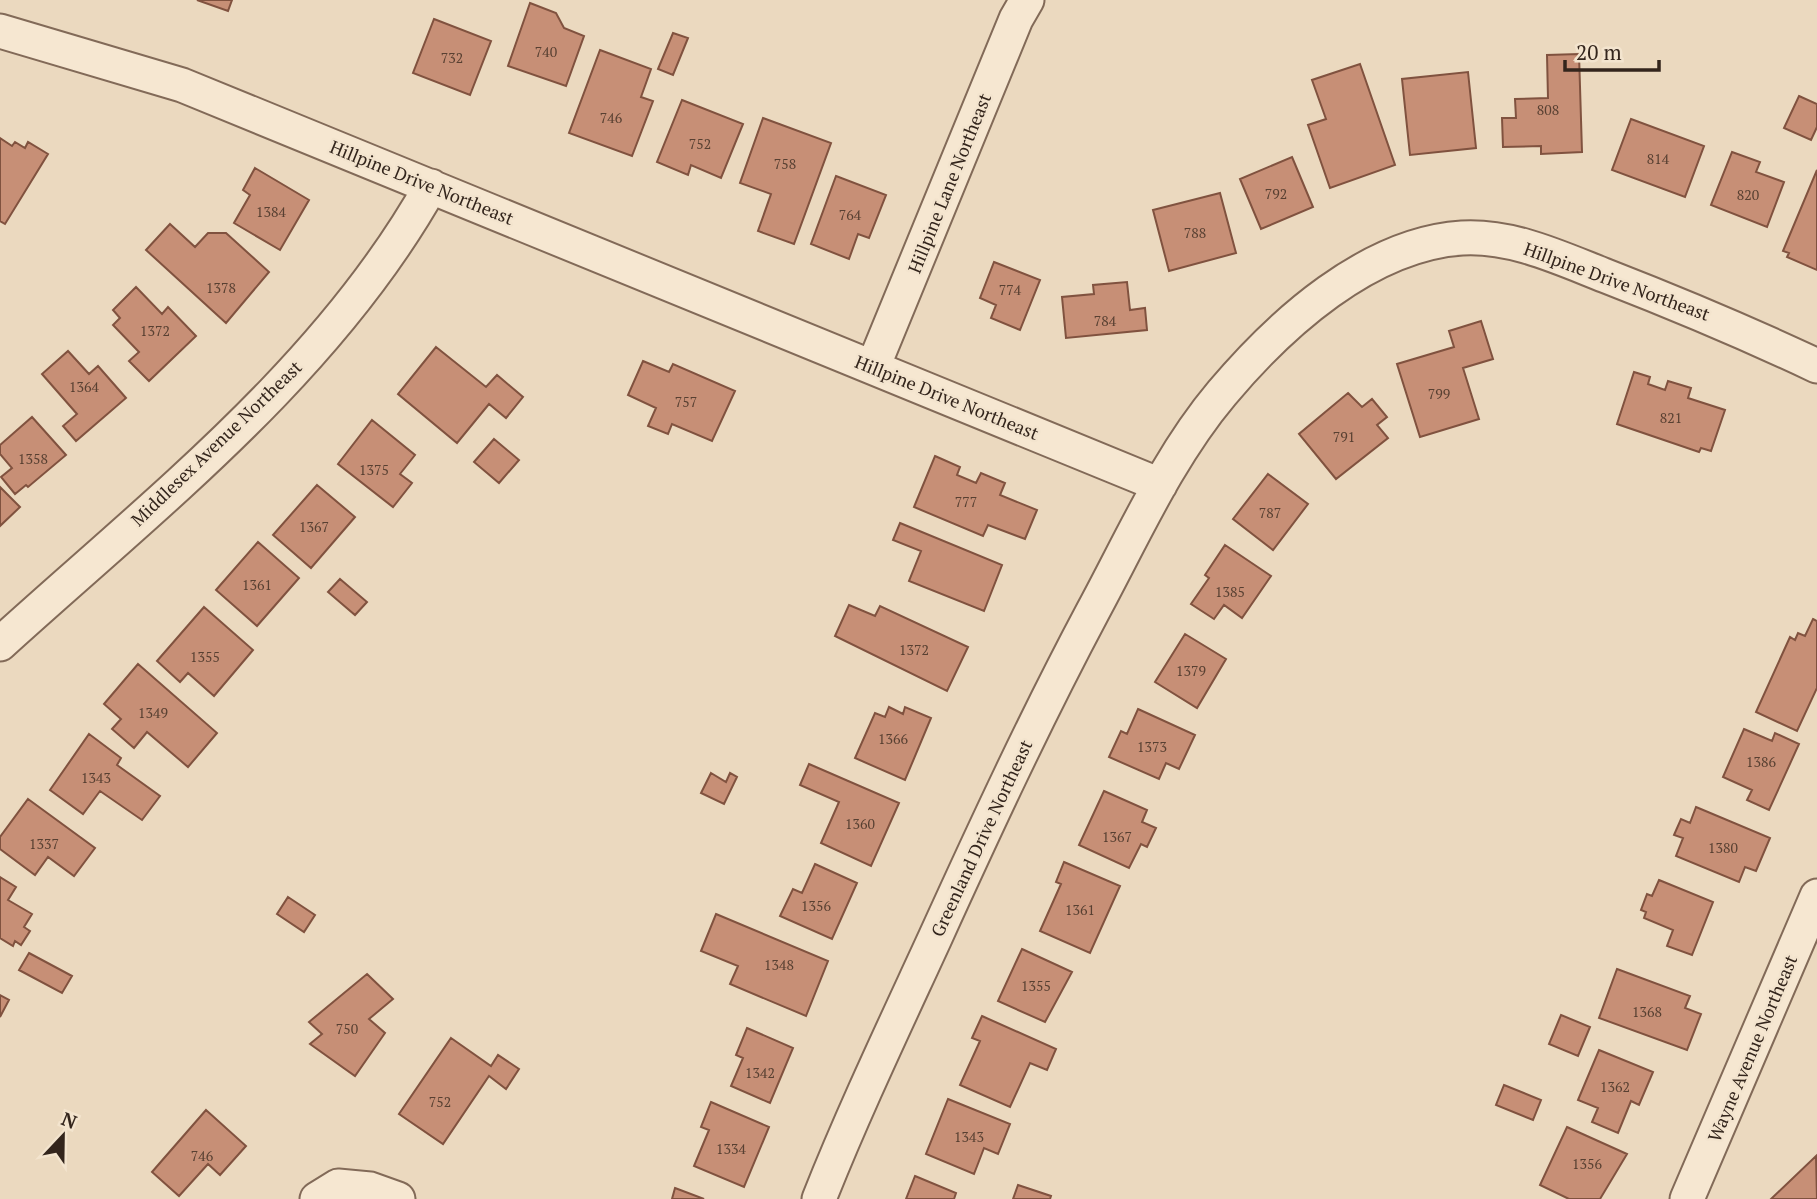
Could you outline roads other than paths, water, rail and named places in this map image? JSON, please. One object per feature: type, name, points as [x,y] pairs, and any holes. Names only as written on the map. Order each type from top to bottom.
[{"type":"street","name":"Hillpine Lane Northeast","points":[[873,367],[1016,19],[1027,0]]},
{"type":"street","name":"Hillpine Drive Northeast","points":[[0,31],[182,85],[1160,485],[1189,437],[1220,394],[1256,354],[1353,275],[1383,257],[1422,243],[1463,238],[1494,239],[1528,246],[1718,319],[1817,366]]},
{"type":"street","name":"Middlesex Avenue Northeast","points":[[0,643],[237,429],[287,379],[333,326],[406,231],[431,186]]},
{"type":"street","name":"Greenland Drive Northeast","points":[[819,1199],[848,1125],[1035,720],[1160,485]]},
{"type":"street","name":"Wayne Avenue Northeast","points":[[1687,1199],[1817,896]]},
{"type":"street","points":[[317,1199],[338,1186],[370,1189],[398,1199]]}]
